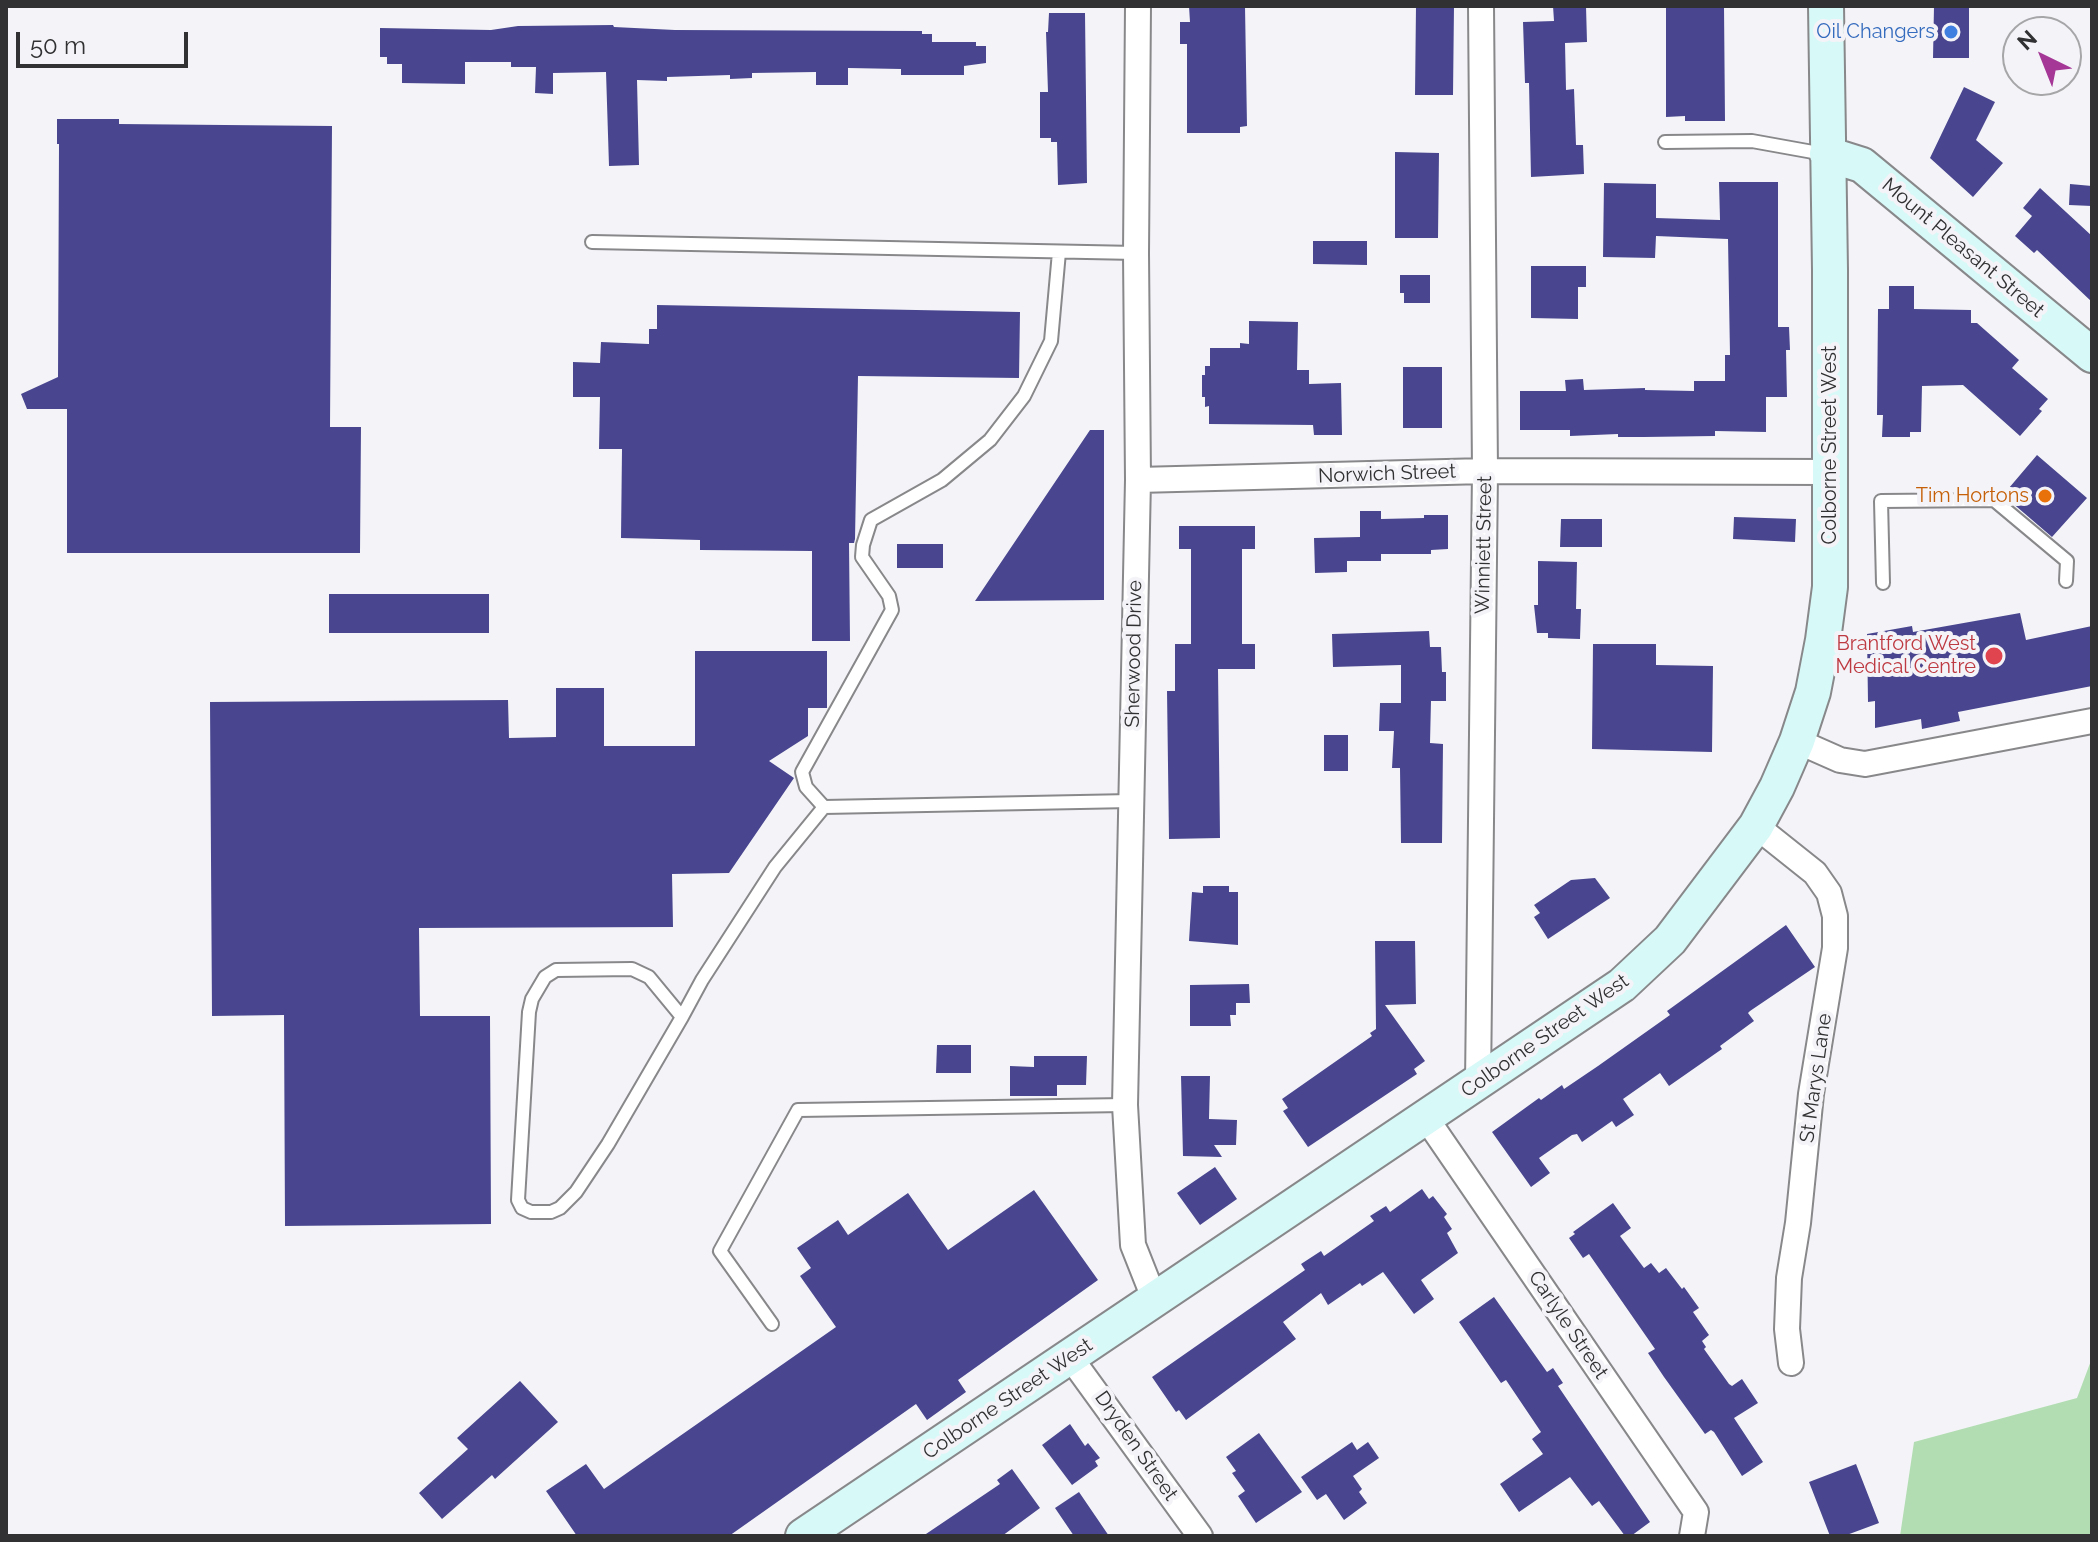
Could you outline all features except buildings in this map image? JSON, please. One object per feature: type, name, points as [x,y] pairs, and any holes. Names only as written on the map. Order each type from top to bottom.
[{"type":"main road","name":"Colborne Street West","points":[[803,1536],[1622,985],[1670,940],[1756,826],[1797,741],[1813,692],[1830,587],[1826,6]]},
{"type":"main road","name":"Mount Pleasant Street","points":[[1827,154],[1862,165],[2092,355]]},
{"type":"street","name":"Sherwood Drive","points":[[1138,6],[1138,480],[1125,1105],[1133,1245],[1154,1298]]},
{"type":"street","name":"Winniett Street","points":[[1478,1083],[1485,471],[1481,6]]},
{"type":"street","name":"Norwich Street","points":[[1138,480],[1485,471],[1829,472]]},
{"type":"street","points":[[1797,741],[1840,760],[1865,764],[2092,721]]},
{"type":"street","name":"St Marys Lane","points":[[1756,826],[1815,873],[1829,893],[1835,916],[1835,948],[1811,1094],[1800,1209],[1789,1278],[1787,1329],[1791,1363]]},
{"type":"street","name":"Carlyle Street","points":[[1426,1118],[1696,1512],[1692,1536]]},
{"type":"street","name":"Dryden Street","points":[[1070,1357],[1200,1536]]},
{"type":"lane","points":[[1665,142],[1752,141],[1827,154]]},
{"type":"lane","points":[[592,242],[1136,253]]},
{"type":"lane","points":[[1059,252],[1051,341],[1024,396],[990,440],[942,480],[871,520],[862,557],[889,596],[892,610],[802,772],[806,787],[824,807],[1131,801]]},
{"type":"lane","points":[[1883,583],[1881,501],[1994,500],[2067,561],[2066,581]]},
{"type":"lane","points":[[682,1017],[649,977],[632,969],[556,970],[545,977],[532,999],[529,1012],[518,1200],[522,1208],[531,1212],[551,1212],[560,1208],[576,1192],[608,1144],[682,1017],[702,980],[775,867],[824,807]]},
{"type":"lane","points":[[772,1324],[720,1251],[798,1110],[1125,1105]]},
{"type":"green space","points":[[2092,1358],[2092,1536],[1900,1536],[1914,1442],[2077,1398]]},
{"type":"place","name":"Oil Changers","points":[[1951,32]]},
{"type":"place","name":"Tim Hortons","points":[[2045,496]]},
{"type":"place","name":"Brantford West Medical Centre","points":[[1994,656]]}]
